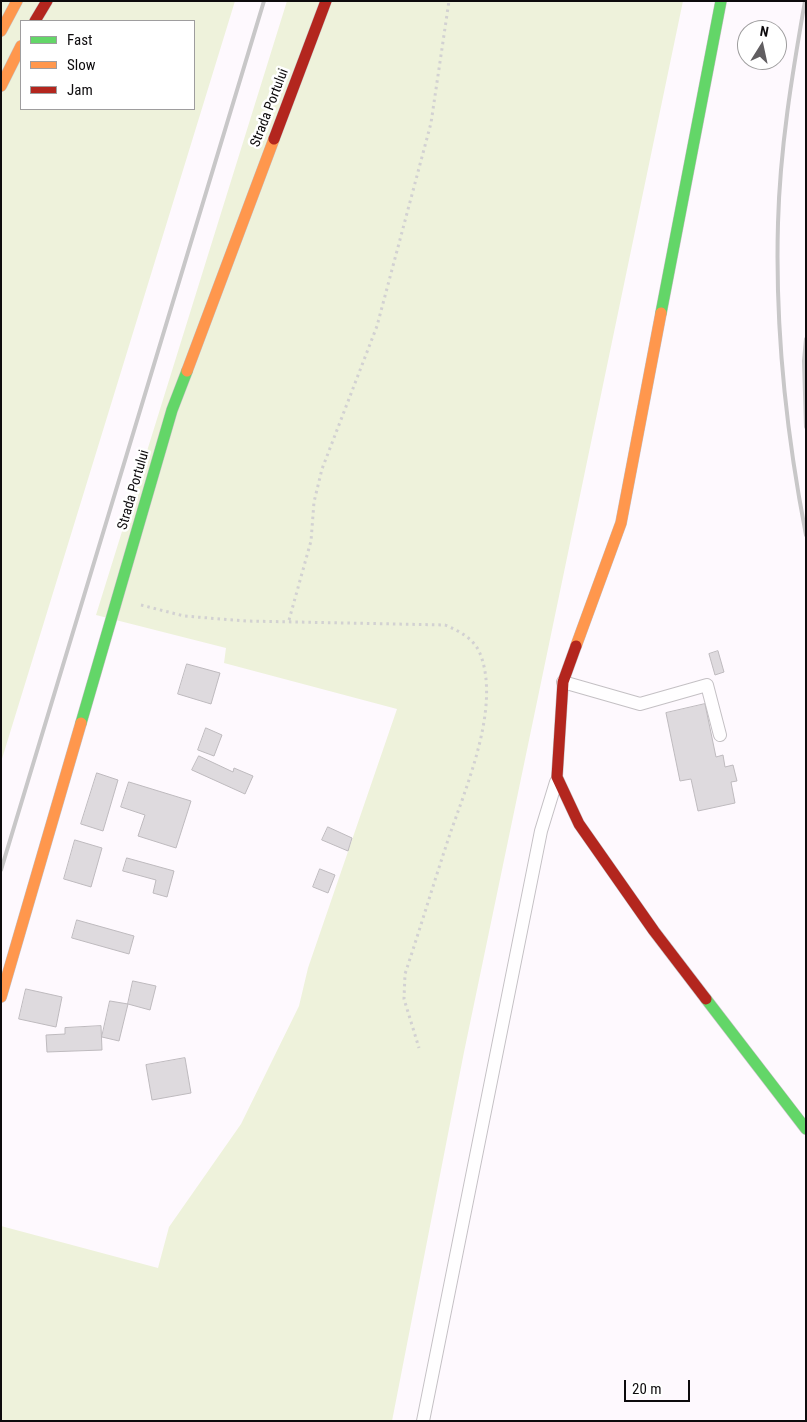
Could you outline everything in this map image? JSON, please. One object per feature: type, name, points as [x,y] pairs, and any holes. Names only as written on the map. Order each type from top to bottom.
[{"type":"street","points":[[1,31],[17,1]]},
{"type":"street","points":[[36,20],[47,1]]},
{"type":"street","name":"Strada Portului","points":[[1,997],[119,599],[172,410],[326,1]]},
{"type":"street","points":[[721,1],[621,523],[563,682],[557,777],[579,824],[654,931],[806,1128]]},
{"type":"street","points":[[1,86],[20,48]]},
{"type":"lane","points":[[563,682],[640,704],[707,685],[720,735]]},
{"type":"lane","points":[[423,1421],[541,831],[557,777]]},
{"type":"path","points":[[289,620],[311,540],[314,502],[322,469],[377,326],[431,123],[449,1]]},
{"type":"path","points":[[119,599],[184,616],[246,621],[289,620],[445,626],[467,635],[481,656],[486,684],[484,728],[474,766],[405,974],[404,999],[419,1048]]},
{"type":"green space","points":[[1,1],[235,1],[1,762]]},
{"type":"green space","points":[[287,1],[683,1],[464,1052],[392,1421],[1,1421],[1,1226],[158,1268],[169,1227],[241,1124],[299,1006],[308,968],[397,709],[224,663],[226,648],[96,615]]},
{"type":"building","points":[[718,651],[724,672],[715,675],[709,654]]},
{"type":"building","points":[[187,664],[220,673],[211,704],[178,694]]},
{"type":"building","points":[[705,704],[716,757],[723,755],[725,767],[733,765],[737,781],[731,782],[735,803],[698,811],[691,779],[680,781],[666,713]]},
{"type":"building","points":[[206,728],[222,735],[214,756],[198,750]]},
{"type":"building","points":[[199,756],[233,772],[234,768],[253,776],[245,794],[192,770]]},
{"type":"building","points":[[97,773],[118,780],[103,831],[81,824]]},
{"type":"building","points":[[129,782],[191,801],[176,848],[138,836],[145,815],[121,807]]},
{"type":"building","points":[[328,827],[352,838],[348,851],[322,840]]},
{"type":"building","points":[[75,840],[102,848],[91,887],[64,879]]},
{"type":"building","points":[[127,858],[174,871],[167,897],[153,893],[156,880],[123,871]]},
{"type":"building","points":[[320,869],[335,875],[328,893],[313,887]]},
{"type":"building","points":[[77,920],[134,936],[129,954],[72,938]]},
{"type":"building","points":[[133,981],[156,986],[150,1010],[128,1004]]},
{"type":"building","points":[[26,989],[62,997],[56,1027],[19,1019]]},
{"type":"building","points":[[110,1001],[128,1004],[119,1041],[102,1037]]},
{"type":"building","points":[[101,1026],[102,1050],[47,1052],[46,1035],[65,1034],[65,1028]]},
{"type":"building","points":[[185,1058],[191,1093],[152,1100],[146,1065]]},
{"type":"railway","points":[[1,870],[264,1]]},
{"type":"railway","points":[[805,1],[784,139],[779,195],[778,302],[783,380],[793,458],[806,535]]},
{"type":"railway","points":[[806,339],[804,361],[806,427]]},
{"type":"traffic: fast","points":[[661,313],[721,1]]},
{"type":"traffic: fast","points":[[81,723],[172,410],[187,371]]},
{"type":"traffic: fast","points":[[706,999],[806,1129]]},
{"type":"traffic: slow","points":[[1,31],[17,1]]},
{"type":"traffic: slow","points":[[1,86],[20,48]]},
{"type":"traffic: slow","points":[[187,371],[274,139]]},
{"type":"traffic: slow","points":[[576,646],[621,523],[661,313]]},
{"type":"traffic: slow","points":[[1,997],[81,723]]},
{"type":"traffic: jam","points":[[36,20],[47,1]]},
{"type":"traffic: jam","points":[[274,139],[326,1]]},
{"type":"traffic: jam","points":[[576,646],[563,682],[557,777],[579,824],[654,931],[706,999]]}]
